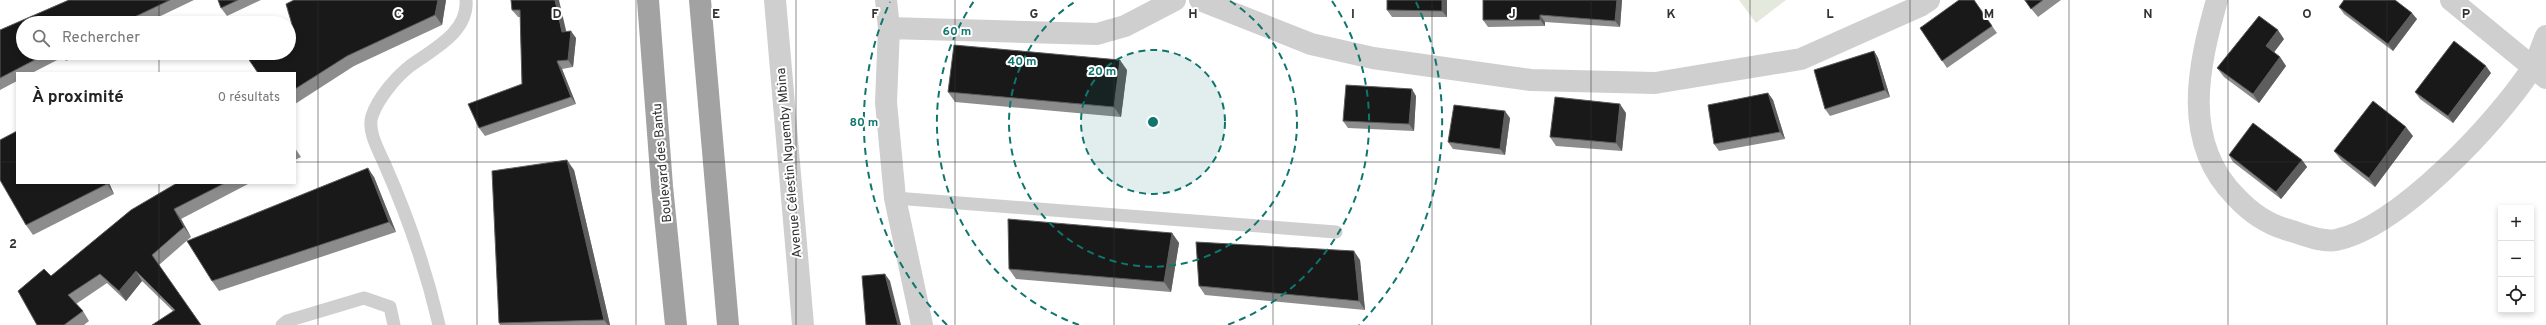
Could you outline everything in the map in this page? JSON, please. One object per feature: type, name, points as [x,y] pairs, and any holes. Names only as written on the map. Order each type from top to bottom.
[{"type":"highway","name":"Boulevard des Bantu","points":[[648,0],[662,186],[676,325]]},
{"type":"highway","points":[[700,0],[728,325]]},
{"type":"street","name":"Avenue Célestin Nguemby Mbina","points":[[775,0],[804,325]]},
{"type":"street","points":[[886,0],[889,28],[886,102],[895,198],[922,325]]},
{"type":"street","points":[[889,28],[1097,34],[1124,26],[1175,0]]},
{"type":"street","points":[[1200,0],[1311,44],[1373,58],[1531,80],[1655,83],[1801,59],[1920,6],[1929,0]]},
{"type":"street","points":[[2217,0],[2201,68],[2198,105],[2201,130],[2208,161],[2224,186],[2257,217],[2277,226],[2315,238],[2335,240],[2360,232],[2389,215],[2456,158],[2539,73],[2546,36]]},
{"type":"street","points":[[2451,0],[2539,73]]},
{"type":"lane","points":[[439,325],[410,220],[373,137],[371,117],[393,83],[410,66],[432,52],[459,26],[466,0]]},
{"type":"lane","points":[[895,198],[1336,232]]},
{"type":"lane","points":[[282,325],[287,321],[364,298],[390,307],[394,325]]},
{"type":"shaded area","points":[[1739,0],[1786,0],[1756,23]]},
{"type":"building","points":[[69,0],[170,0],[137,16],[32,16]]},
{"type":"building","points":[[218,0],[238,0],[221,8]]},
{"type":"building","points":[[294,0],[438,0],[435,15],[347,56],[296,88],[296,72],[257,72],[249,60],[296,60],[296,16],[290,16],[286,4]]},
{"type":"building","points":[[511,0],[555,0],[562,32],[571,31],[568,60],[557,61],[571,97],[479,128],[468,104],[522,84],[520,10],[512,10]]},
{"type":"building","points":[[1387,0],[1442,0],[1442,11],[1387,10]]},
{"type":"building","points":[[1483,0],[1617,0],[1615,21],[1540,15],[1540,20],[1483,20]]},
{"type":"building","points":[[1959,0],[1974,0],[1992,26],[1942,61],[1920,28]]},
{"type":"building","points":[[2025,0],[2043,0],[2031,9]]},
{"type":"building","points":[[2344,0],[2395,0],[2412,13],[2388,44],[2339,7]]},
{"type":"building","points":[[2259,16],[2278,30],[2266,46],[2280,57],[2253,94],[2217,68]]},
{"type":"building","points":[[16,23],[16,60],[35,60],[0,78],[0,30]]},
{"type":"building","points":[[2454,41],[2486,66],[2448,116],[2415,92]]},
{"type":"building","points":[[954,45],[1120,60],[1114,107],[948,92]]},
{"type":"building","points":[[1874,51],[1885,90],[1825,109],[1814,70]]},
{"type":"building","points":[[1346,85],[1412,89],[1409,124],[1343,121]]},
{"type":"building","points":[[1768,93],[1780,132],[1714,144],[1708,105]]},
{"type":"building","points":[[1555,97],[1620,104],[1616,143],[1550,137]]},
{"type":"building","points":[[2373,101],[2406,127],[2369,178],[2334,151]]},
{"type":"building","points":[[1454,105],[1505,111],[1500,149],[1448,142]]},
{"type":"building","points":[[2253,123],[2302,160],[2276,192],[2229,155]]},
{"type":"building","points":[[16,132],[16,184],[107,184],[26,225],[0,180],[0,140]]},
{"type":"building","points":[[567,160],[604,320],[499,323],[492,171]]},
{"type":"building","points":[[368,168],[389,222],[212,281],[187,241]]},
{"type":"building","points":[[175,184],[223,184],[174,209],[184,227],[152,255],[201,325],[152,325],[175,310],[136,271],[119,291],[100,274],[68,295],[83,311],[64,325],[37,325],[18,291],[44,269],[51,276],[131,210]]},
{"type":"building","points":[[1008,219],[1172,233],[1164,282],[1009,269]]},
{"type":"building","points":[[1196,242],[1354,251],[1359,301],[1199,286]]},
{"type":"building","points":[[885,274],[898,325],[866,325],[862,276]]}]
